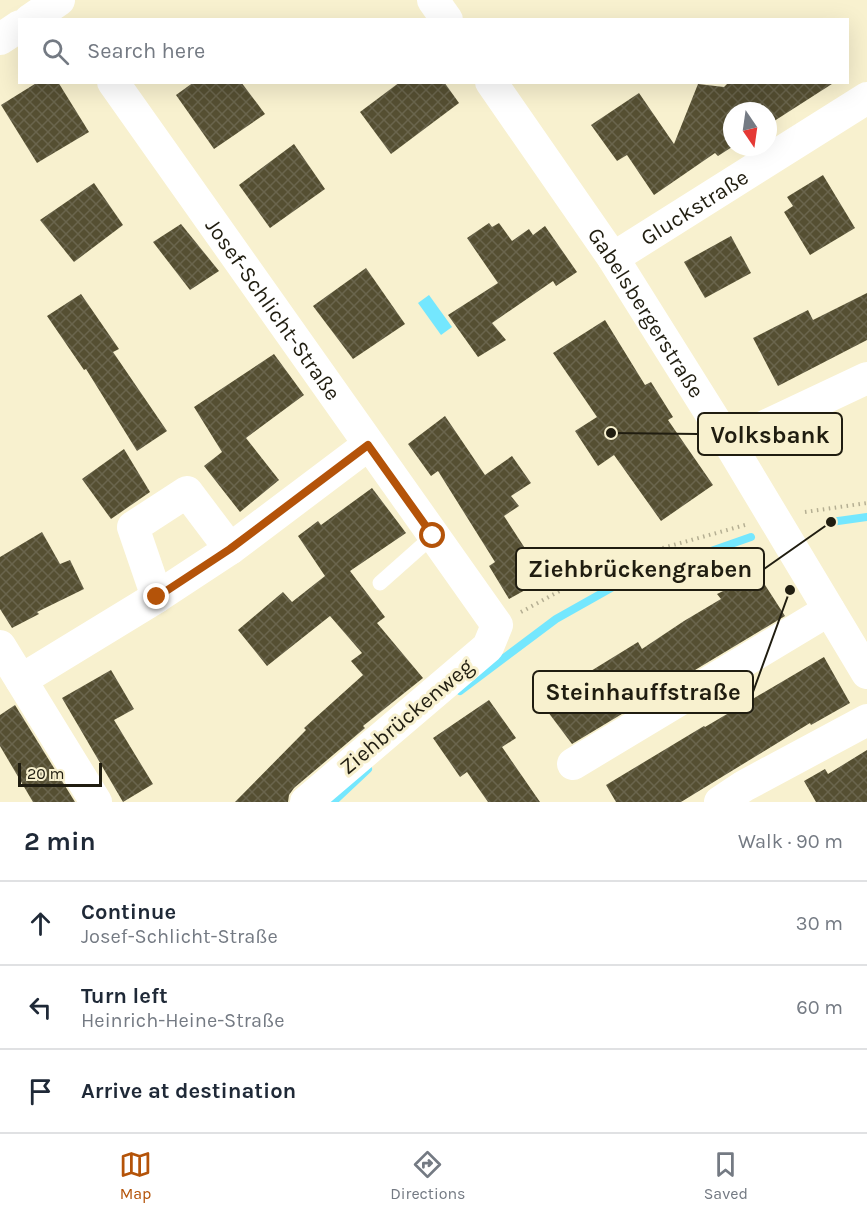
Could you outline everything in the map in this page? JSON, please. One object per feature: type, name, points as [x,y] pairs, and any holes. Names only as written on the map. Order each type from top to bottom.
[{"type":"street","points":[[35,18],[61,7]]},
{"type":"street","points":[[0,39],[18,27]]},
{"type":"street","name":"Josef-Schlicht-Straße","points":[[114,84],[497,625]]},
{"type":"street","name":"Gabelsbergerstraße","points":[[492,84],[613,258],[729,443],[867,673]]},
{"type":"street","name":"Gluckstraße","points":[[613,258],[867,98]]},
{"type":"street","points":[[729,443],[867,378]]},
{"type":"street","points":[[21,680],[157,597],[230,549],[368,445]]},
{"type":"street","points":[[157,597],[133,527],[187,492],[230,549]]},
{"type":"street","points":[[573,764],[829,610]]},
{"type":"street","name":"Ziehbrückenweg","points":[[306,802],[488,647],[497,625]]},
{"type":"street","points":[[0,646],[96,802]]},
{"type":"street","points":[[720,802],[744,786],[867,720]]},
{"type":"lane","points":[[380,583],[433,536]]},
{"type":"path","points":[[497,625],[591,574],[634,556],[773,517],[867,503]]},
{"type":"water","points":[[429,295],[452,327],[441,335],[418,303]]},
{"type":"building","points":[[35,84],[59,84],[89,132],[37,163],[1,105]]},
{"type":"building","points":[[191,84],[242,84],[265,114],[214,149],[176,95]]},
{"type":"building","points":[[397,84],[445,84],[459,103],[391,154],[360,112]]},
{"type":"building","points":[[698,84],[724,87],[727,84],[832,84],[777,119],[777,102],[723,102],[723,153],[718,156],[715,153],[654,195],[627,155],[617,161],[591,125],[639,93],[674,144]]},
{"type":"building","points":[[294,144],[325,189],[270,228],[239,185]]},
{"type":"building","points":[[823,175],[855,228],[810,255],[784,212],[793,206],[787,197]]},
{"type":"building","points":[[94,183],[123,225],[74,262],[40,220]]},
{"type":"building","points":[[489,223],[492,227],[499,223],[512,241],[529,229],[533,235],[545,226],[577,272],[556,286],[553,281],[492,323],[506,340],[478,357],[448,315],[498,283],[467,238]]},
{"type":"building","points":[[181,224],[219,271],[190,290],[153,242]]},
{"type":"building","points":[[731,236],[751,273],[705,298],[684,262]]},
{"type":"building","points":[[366,268],[405,324],[353,359],[313,306]]},
{"type":"building","points":[[867,293],[867,340],[778,386],[753,338],[808,310],[813,320]]},
{"type":"building","points":[[81,294],[119,349],[113,352],[167,431],[137,451],[86,369],[84,370],[47,316]]},
{"type":"building","points":[[605,320],[645,385],[651,382],[673,417],[668,420],[713,485],[661,521],[614,455],[598,466],[575,431],[597,417],[553,353]]},
{"type":"building","points":[[274,354],[304,395],[246,438],[279,480],[240,512],[204,466],[222,452],[194,407]]},
{"type":"building","points":[[445,416],[485,475],[512,456],[531,483],[511,496],[519,506],[504,516],[545,579],[509,599],[489,566],[495,562],[438,471],[431,476],[408,444]]},
{"type":"building","points":[[124,449],[150,492],[111,519],[82,479]]},
{"type":"building","points":[[372,488],[406,533],[350,571],[385,617],[377,623],[423,678],[363,726],[365,728],[294,788],[289,795],[288,802],[235,802],[306,730],[304,728],[363,675],[351,661],[362,653],[330,616],[267,666],[238,630],[283,592],[292,602],[325,576],[298,536],[318,521],[321,525]]},
{"type":"building","points":[[42,532],[60,564],[70,560],[84,589],[37,612],[39,614],[12,628],[0,609],[0,557]]},
{"type":"building","points":[[758,574],[785,616],[572,744],[542,704],[560,690],[638,642],[642,649],[721,599],[717,594]]},
{"type":"building","points":[[824,657],[850,703],[811,725],[810,723],[681,802],[616,802],[606,785]]},
{"type":"building","points":[[111,670],[134,709],[114,720],[153,784],[123,802],[62,698]]},
{"type":"building","points":[[489,700],[516,738],[502,747],[540,802],[488,802],[467,772],[460,777],[433,738]]},
{"type":"building","points":[[15,705],[75,802],[33,802],[0,746],[0,715]]},
{"type":"building","points":[[867,750],[867,802],[816,802],[804,781],[825,769],[828,774]]},
{"type":"waterway","points":[[831,522],[867,517]]},
{"type":"waterway","points":[[460,691],[556,619],[620,583],[751,537]]},
{"type":"waterway","points":[[333,802],[368,769]]},
{"type":"place","name":"Volksbank","points":[[611,433]]},
{"type":"place","name":"Ziehbrückengraben","points":[[831,522]]},
{"type":"place","name":"Steinhauffstraße","points":[[790,590]]},
{"type":"route","points":[[157,597],[230,549],[368,445],[433,536]]}]
